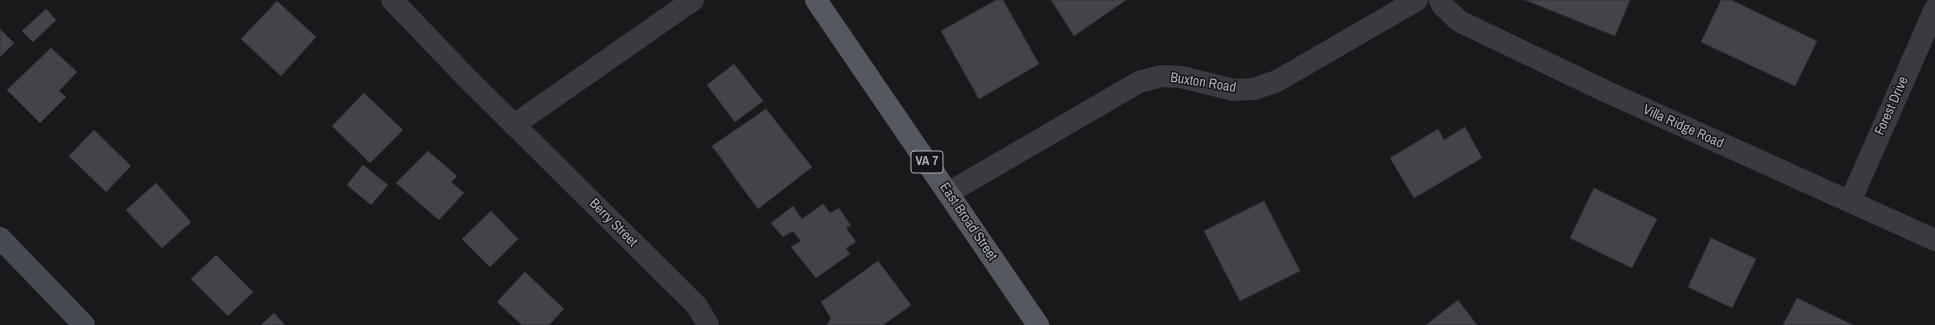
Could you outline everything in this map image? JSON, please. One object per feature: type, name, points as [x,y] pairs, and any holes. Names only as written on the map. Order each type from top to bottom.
[{"type":"main road","name":"East Broad Street","points":[[816,0],[1038,325]]},
{"type":"main road","points":[[0,238],[84,325]]},
{"type":"street","name":"Berry Street","points":[[392,0],[514,125],[697,306],[708,325]]},
{"type":"street","points":[[514,125],[693,0]]},
{"type":"street","name":"Buxton Road","points":[[948,193],[1139,82],[1162,76],[1181,77],[1234,90],[1254,89],[1277,81],[1417,0]]},
{"type":"street","name":"Villa Ridge Road","points":[[1440,0],[1443,6],[1459,21],[1605,91],[1935,240]]},
{"type":"street","name":"Forest Drive","points":[[1850,202],[1935,10]]},
{"type":"building","points":[[996,0],[1003,0],[1039,64],[979,99],[941,31]]},
{"type":"building","points":[[1051,0],[1126,0],[1074,36]]},
{"type":"building","points":[[1525,0],[1630,0],[1615,36]]},
{"type":"building","points":[[1721,0],[1731,0],[1817,41],[1795,86],[1701,42]]},
{"type":"building","points":[[277,1],[316,37],[281,76],[241,39]]},
{"type":"building","points":[[46,9],[56,20],[33,42],[22,31]]},
{"type":"building","points":[[0,29],[14,43],[0,57]]},
{"type":"building","points":[[51,48],[77,72],[59,91],[66,97],[40,123],[7,90]]},
{"type":"building","points":[[734,64],[763,101],[735,122],[707,85]]},
{"type":"building","points":[[364,93],[403,130],[370,163],[332,126]]},
{"type":"building","points":[[766,109],[812,167],[758,209],[712,146]]},
{"type":"building","points":[[1465,127],[1482,158],[1414,198],[1390,158],[1438,129],[1444,140]]},
{"type":"building","points":[[94,130],[131,166],[106,192],[69,156]]},
{"type":"building","points":[[428,151],[457,176],[451,182],[464,193],[439,220],[396,183]]},
{"type":"building","points":[[363,165],[388,185],[371,205],[347,185]]},
{"type":"building","points":[[156,183],[191,222],[162,248],[126,210]]},
{"type":"building","points":[[1594,188],[1657,219],[1632,268],[1570,238]]},
{"type":"building","points":[[1264,201],[1300,271],[1240,301],[1204,231]]},
{"type":"building","points":[[823,204],[830,213],[839,208],[851,226],[846,228],[856,242],[846,248],[850,254],[816,278],[791,247],[801,241],[793,231],[783,237],[771,223],[793,206],[802,219]]},
{"type":"building","points":[[491,211],[518,239],[490,267],[462,239]]},
{"type":"building","points":[[1711,238],[1756,259],[1732,308],[1688,287]]},
{"type":"building","points":[[216,255],[253,292],[228,316],[191,279]]},
{"type":"building","points":[[878,261],[911,305],[883,325],[827,325],[831,318],[821,302]]},
{"type":"building","points":[[525,272],[564,309],[549,325],[522,325],[497,302]]},
{"type":"building","points":[[1797,298],[1853,325],[1783,325]]},
{"type":"building","points":[[1458,300],[1477,325],[1426,325]]},
{"type":"building","points":[[274,313],[285,325],[261,325]]}]
